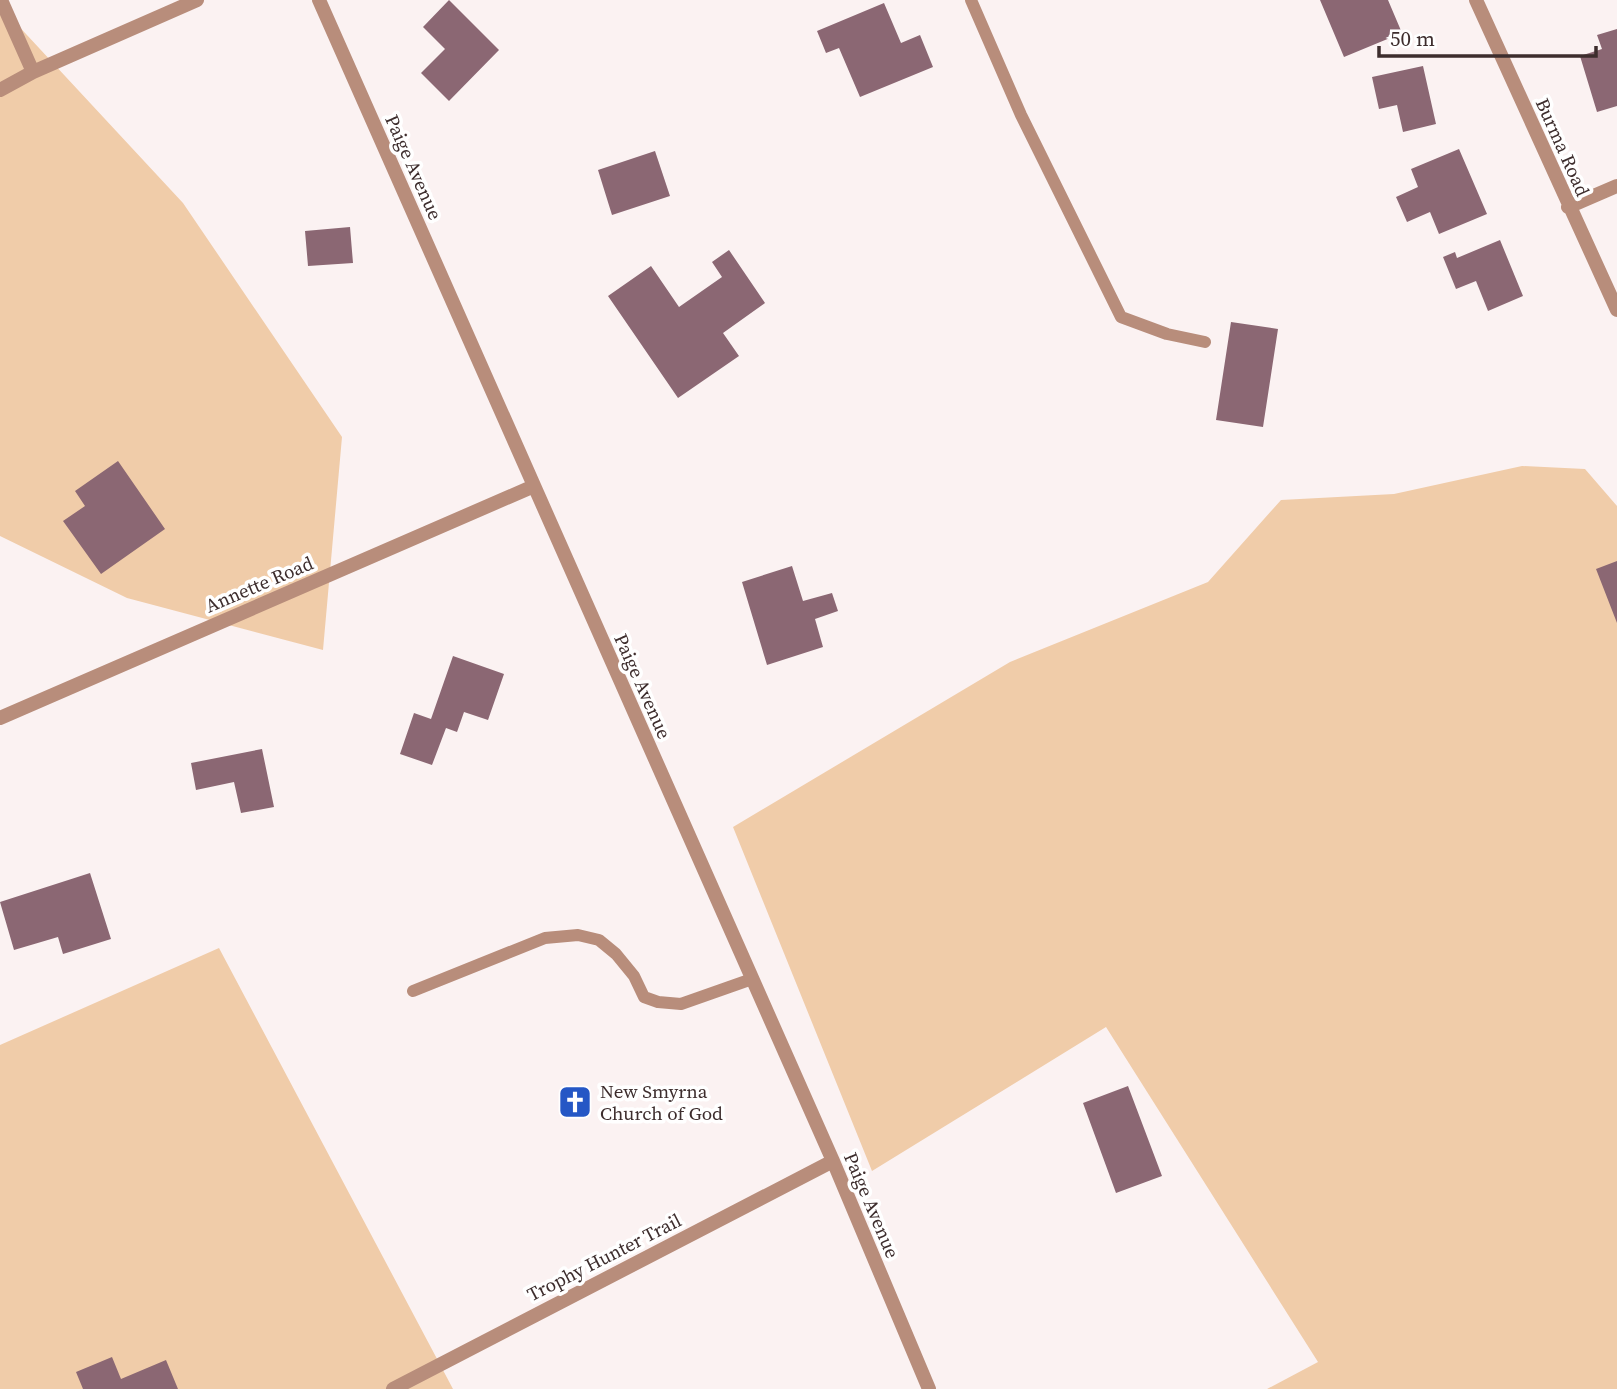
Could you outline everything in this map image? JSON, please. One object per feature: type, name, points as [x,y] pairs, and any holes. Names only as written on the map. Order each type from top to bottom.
[{"type":"street","points":[[1,0],[33,72]]},
{"type":"street","points":[[0,90],[33,72],[197,0]]},
{"type":"street","name":"Paige Avenue","points":[[318,0],[752,979],[929,1389]]},
{"type":"street","name":"Burma Road","points":[[1476,0],[1617,310]]},
{"type":"street","points":[[1568,206],[1617,186]]},
{"type":"street","name":"Annette Road","points":[[0,718],[534,486]]},
{"type":"street","name":"Trophy Hunter Trail","points":[[393,1389],[832,1161]]},
{"type":"lane","points":[[971,0],[1021,116],[1121,317],[1167,334],[1205,342]]},
{"type":"lane","points":[[413,991],[545,938],[578,935],[599,940],[616,954],[634,976],[644,997],[658,1002],[681,1004],[752,979]]},
{"type":"shaded area","points":[[0,6],[183,203],[342,437],[323,650],[127,598],[0,536]]},
{"type":"shaded area","points":[[1522,466],[1585,469],[1617,506],[1617,1389],[1267,1389],[1318,1362],[1106,1027],[872,1171],[733,827],[1010,662],[1208,582],[1281,500],[1394,494]]},
{"type":"shaded area","points":[[219,948],[453,1389],[0,1389],[0,1045]]},
{"type":"building","points":[[449,0],[499,50],[449,101],[421,73],[445,49],[423,27]]},
{"type":"building","points":[[1320,0],[1388,0],[1402,33],[1344,57]]},
{"type":"building","points":[[884,3],[901,43],[920,35],[933,67],[860,97],[839,48],[826,53],[817,31]]},
{"type":"building","points":[[1617,29],[1617,106],[1597,112],[1580,56],[1602,49],[1597,35]]},
{"type":"building","points":[[1423,66],[1436,124],[1403,132],[1397,105],[1379,109],[1372,77]]},
{"type":"building","points":[[1459,149],[1487,214],[1439,234],[1430,212],[1407,222],[1396,197],[1418,187],[1411,169]]},
{"type":"building","points":[[655,151],[670,196],[612,215],[598,170]]},
{"type":"building","points":[[350,227],[353,263],[308,266],[305,231]]},
{"type":"building","points":[[1500,240],[1523,296],[1488,311],[1476,281],[1456,289],[1443,257],[1455,252],[1457,258]]},
{"type":"building","points":[[729,250],[765,303],[723,333],[739,356],[678,398],[608,296],[651,266],[679,307],[722,277],[712,262]]},
{"type":"building","points":[[1231,322],[1278,329],[1263,427],[1216,420]]},
{"type":"building","points":[[118,461],[165,529],[101,574],[63,521],[85,506],[75,491]]},
{"type":"building","points":[[1617,561],[1617,623],[1596,569]]},
{"type":"building","points":[[792,566],[803,601],[832,593],[838,611],[815,619],[823,647],[767,665],[742,582]]},
{"type":"building","points":[[453,656],[504,674],[488,720],[464,712],[457,732],[446,728],[432,765],[400,754],[414,713],[431,719]]},
{"type":"building","points":[[262,749],[274,807],[241,813],[234,782],[196,790],[191,763]]},
{"type":"building","points":[[90,873],[111,939],[63,954],[58,937],[14,950],[0,902]]},
{"type":"building","points":[[1128,1086],[1162,1176],[1116,1193],[1083,1103]]},
{"type":"building","points":[[112,1357],[121,1379],[166,1360],[178,1389],[83,1389],[76,1372]]},
{"type":"place","name":"New Smyrna Church of God","points":[[575,1102]]}]
